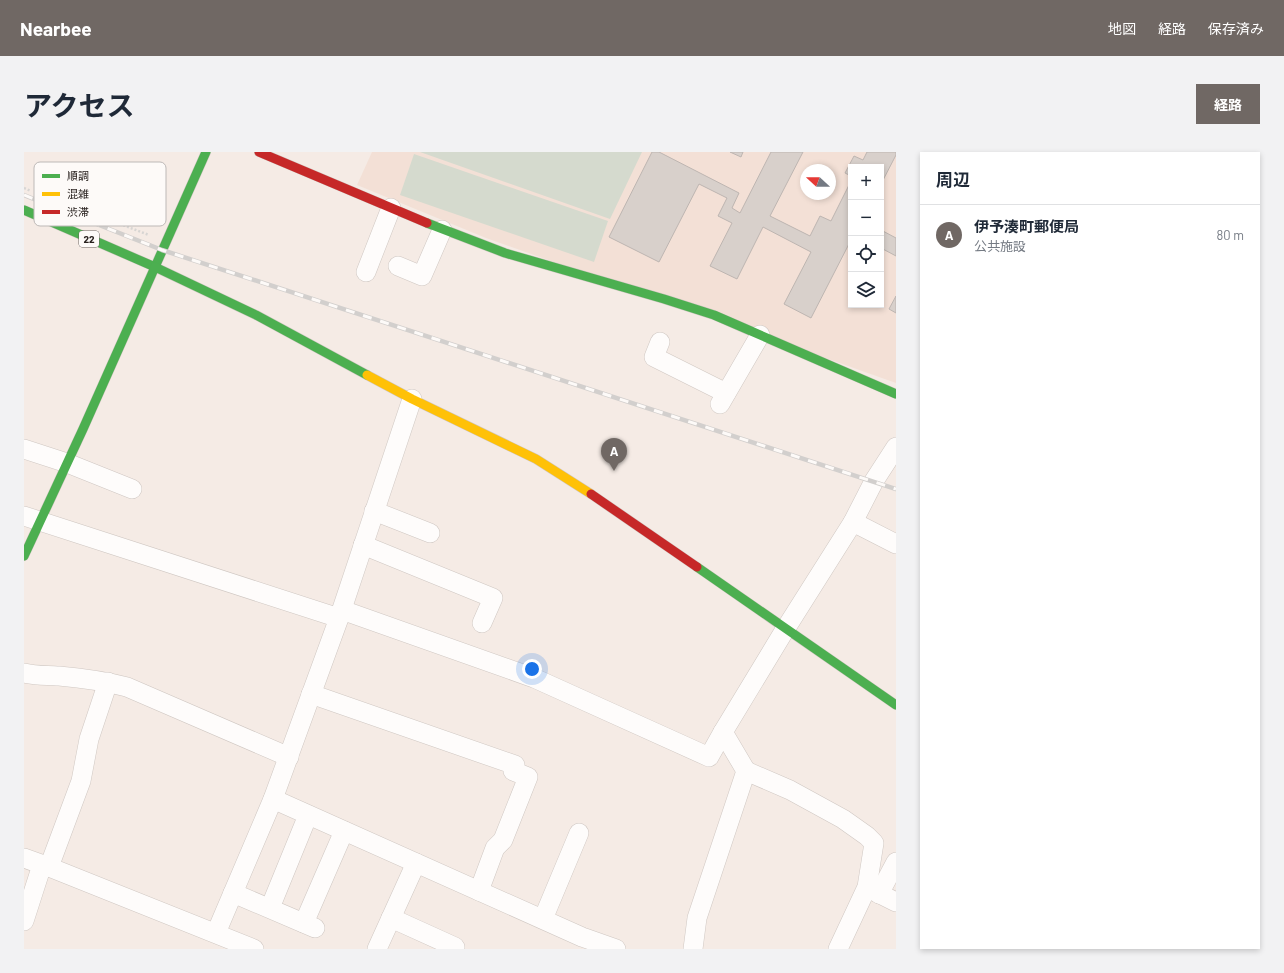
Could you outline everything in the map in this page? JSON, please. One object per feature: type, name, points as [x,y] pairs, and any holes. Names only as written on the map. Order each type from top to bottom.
[{"type":"street","points":[[24,556],[32,518],[67,463],[206,152]]},
{"type":"street","points":[[259,152],[442,230],[505,253],[714,315],[896,394]]},
{"type":"street","points":[[366,272],[391,208]]},
{"type":"street","name":"22","points":[[24,210],[34,214]]},
{"type":"street","name":"22","points":[[61,226],[155,267]]},
{"type":"street","points":[[398,266],[422,276],[442,230]]},
{"type":"street","points":[[155,267],[256,315],[412,399],[536,459],[577,484],[896,705]]},
{"type":"street","points":[[660,342],[654,356],[723,399],[760,335]]},
{"type":"street","points":[[216,933],[273,799],[289,757],[341,614],[412,399]]},
{"type":"street","points":[[32,518],[341,614],[534,678],[709,757],[786,628],[853,522],[874,481],[896,447]]},
{"type":"street","points":[[24,449],[67,463],[132,489]]},
{"type":"street","points":[[374,511],[430,532]]},
{"type":"street","points":[[853,522],[896,544]]},
{"type":"street","points":[[364,545],[493,598],[482,624]]},
{"type":"street","points":[[24,673],[38,676],[86,678],[108,682],[127,688],[289,757]]},
{"type":"street","points":[[24,921],[81,781],[89,739],[108,682]]},
{"type":"street","points":[[312,694],[515,765],[512,771],[528,777],[503,840],[495,848],[479,891]]},
{"type":"street","points":[[723,732],[746,771],[790,790],[843,819],[867,836],[874,843],[881,894]]},
{"type":"street","points":[[692,949],[697,918],[746,771]]},
{"type":"street","points":[[273,799],[582,937],[616,949]]},
{"type":"street","points":[[270,908],[308,815]]},
{"type":"street","points":[[233,893],[309,925],[344,831]]},
{"type":"street","points":[[543,919],[579,833]]},
{"type":"street","points":[[24,858],[254,949]]},
{"type":"street","points":[[838,949],[881,894],[896,862]]},
{"type":"street","points":[[377,949],[416,863]]},
{"type":"street","points":[[391,918],[455,947],[454,949]]},
{"type":"path","points":[[24,188],[34,192]]},
{"type":"path","points":[[124,226],[166,242]]},
{"type":"shaded area","points":[[372,152],[896,152],[896,383],[486,238],[357,185]]},
{"type":"shaded area","points":[[420,152],[642,152],[610,219]]},
{"type":"shaded area","points":[[414,154],[608,221],[594,262],[400,195]]},
{"type":"building","points":[[652,152],[659,152],[739,193],[732,208],[740,213],[771,152],[803,152],[770,216],[810,236],[820,216],[831,221],[848,187],[848,246],[811,318],[784,304],[811,252],[763,227],[737,279],[710,266],[732,223],[718,216],[727,198],[699,184],[659,262],[609,237]]},
{"type":"building","points":[[730,152],[743,152],[741,157]]},
{"type":"building","points":[[867,152],[896,152],[896,155],[884,178],[884,164],[850,164],[854,156],[863,160]]},
{"type":"building","points":[[848,167],[848,174],[845,173]]},
{"type":"building","points":[[884,232],[896,238],[896,256],[884,250]]},
{"type":"building","points":[[896,296],[896,313],[889,309]]},
{"type":"railway","points":[[24,195],[34,199]]},
{"type":"railway","points":[[102,226],[162,250],[896,489]]},
{"type":"traffic: fast","points":[[61,226],[155,267],[206,152]]},
{"type":"traffic: fast","points":[[24,210],[34,214]]},
{"type":"traffic: fast","points":[[427,223],[505,253],[714,315],[896,394]]},
{"type":"traffic: fast","points":[[24,556],[83,429],[155,267],[256,315],[367,375]]},
{"type":"traffic: fast","points":[[697,567],[896,705]]},
{"type":"traffic: slow","points":[[367,375],[412,399],[536,459],[591,494]]},
{"type":"traffic: jam","points":[[259,152],[427,223]]},
{"type":"traffic: jam","points":[[591,494],[697,567]]},
{"type":"place","name":"伊予湊町郵便局","points":[[614,471]]}]
